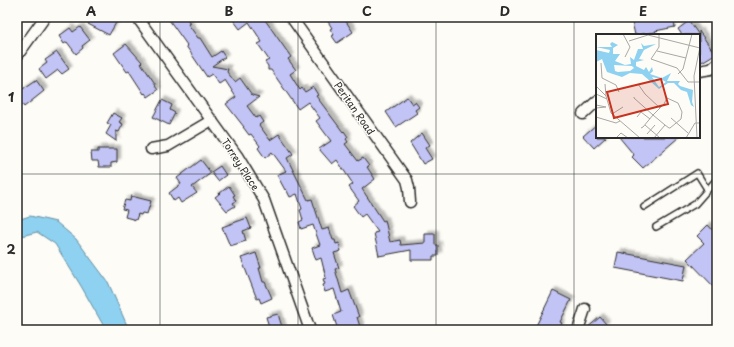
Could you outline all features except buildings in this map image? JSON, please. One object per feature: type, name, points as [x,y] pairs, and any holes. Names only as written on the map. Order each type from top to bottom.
[{"type":"street","points":[[17,56],[45,17]]},
{"type":"street","name":"Torrey Place","points":[[137,17],[238,157],[264,200],[310,330]]},
{"type":"street","name":"Peritan Road","points":[[291,17],[407,180],[410,202]]},
{"type":"street","points":[[700,71],[711,69],[717,64]]},
{"type":"street","points":[[583,114],[596,102]]},
{"type":"street","points":[[151,149],[168,146],[212,120]]},
{"type":"street","points":[[578,330],[585,309]]},
{"type":"lane","points":[[644,207],[697,173],[707,189]]},
{"type":"lane","points":[[656,227],[695,204],[717,179]]},
{"type":"water","points":[[30,216],[56,222],[76,239],[108,282],[129,330],[106,330],[55,244],[37,232],[17,237],[17,220]]}]
